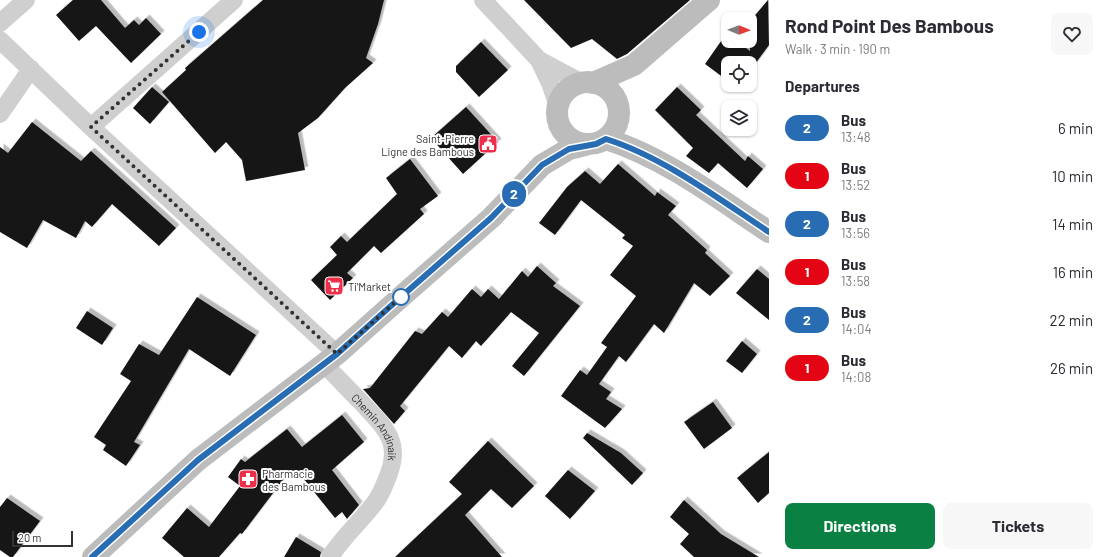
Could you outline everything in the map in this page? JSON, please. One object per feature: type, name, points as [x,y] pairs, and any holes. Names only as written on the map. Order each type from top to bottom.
[{"type":"main road","points":[[587,83],[634,65],[709,0]]},
{"type":"main road","points":[[92,557],[198,460],[330,359],[491,218],[542,165],[569,149],[596,144],[606,139],[614,130],[634,65]]},
{"type":"main road","points":[[542,165],[554,138],[559,100],[566,90],[576,84],[587,83],[599,84],[609,90],[615,99],[618,115],[652,157]]},
{"type":"main road","points":[[558,112],[558,125],[565,135],[574,142],[585,145]]},
{"type":"main road","points":[[606,139],[630,146],[652,157],[769,232]]},
{"type":"street","points":[[0,23],[26,0]]},
{"type":"street","points":[[91,127],[234,0]]},
{"type":"street","points":[[483,0],[539,60],[550,83],[558,112]]},
{"type":"street","name":"Chemin Andinaik","points":[[0,40],[330,359],[389,435],[394,450],[394,460],[391,471],[374,504],[341,540],[330,557]]},
{"type":"street","points":[[539,60],[587,83]]},
{"type":"street","points":[[0,114],[31,69]]},
{"type":"building","points":[[73,0],[101,0],[125,28],[134,20],[139,25],[146,18],[161,34],[131,63],[96,26],[79,41],[56,15]]},
{"type":"building","points":[[263,0],[384,0],[378,24],[366,58],[373,63],[345,88],[318,118],[298,133],[305,170],[246,181],[242,160],[226,142],[215,153],[162,92],[186,70],[185,68]]},
{"type":"building","points":[[524,0],[690,0],[627,54],[617,59],[592,39],[571,48]]},
{"type":"building","points":[[768,0],[769,45],[757,61],[757,56],[721,56],[721,76],[705,64],[721,41],[721,48],[746,48],[750,51],[750,48],[757,48],[757,13]]},
{"type":"building","points":[[481,42],[508,70],[479,97],[456,72],[456,66]]},
{"type":"building","points":[[152,87],[169,102],[150,124],[133,108]]},
{"type":"building","points":[[677,87],[701,110],[696,115],[745,161],[748,156],[763,169],[747,188],[718,163],[709,173],[686,156],[693,148],[655,110]]},
{"type":"building","points":[[466,107],[498,142],[463,174],[431,138]]},
{"type":"building","points":[[32,122],[81,161],[91,151],[176,228],[159,246],[112,204],[92,227],[85,221],[76,238],[43,220],[27,248],[0,232],[0,147],[8,153]]},
{"type":"building","points":[[410,159],[438,196],[420,209],[424,214],[381,253],[374,246],[347,273],[353,278],[330,300],[311,280],[337,255],[330,247],[341,236],[347,242],[397,194],[386,178]]},
{"type":"building","points":[[618,164],[655,196],[657,192],[676,206],[668,215],[707,250],[705,253],[730,276],[710,296],[694,283],[664,333],[654,324],[626,362],[619,356],[599,384],[611,392],[606,399],[622,409],[605,428],[561,396],[580,370],[587,375],[607,347],[601,343],[636,296],[610,275],[633,246],[622,238],[625,235],[581,200],[555,235],[539,223],[567,187],[585,171],[600,184]]},
{"type":"building","points":[[537,266],[556,283],[553,286],[580,306],[524,376],[512,366],[539,333],[511,312],[481,346],[476,341],[462,358],[449,346],[400,406],[405,411],[394,424],[363,389],[370,388],[415,331],[422,334],[442,312],[448,317],[472,289],[481,297],[488,289],[499,299],[522,271],[528,277]]},
{"type":"building","points":[[757,269],[769,279],[769,320],[736,293]]},
{"type":"building","points":[[197,297],[256,335],[230,376],[189,349],[134,442],[140,445],[126,466],[103,450],[106,445],[94,437],[131,381],[120,374],[139,344],[159,355]]},
{"type":"building","points":[[87,311],[113,328],[102,345],[76,328]]},
{"type":"building","points":[[742,341],[757,354],[742,373],[726,361]]},
{"type":"building","points":[[713,402],[732,428],[704,449],[684,422]]},
{"type":"building","points":[[342,415],[364,442],[332,470],[359,505],[347,519],[342,512],[335,518],[298,472],[293,476],[289,472],[242,534],[240,533],[219,557],[184,557],[162,538],[187,508],[209,527],[240,486],[228,477],[241,459],[245,462],[287,429],[302,447]]},
{"type":"building","points":[[587,433],[621,453],[643,473],[632,485],[583,438]]},
{"type":"building","points":[[488,441],[534,486],[512,508],[491,489],[465,515],[502,557],[395,557],[462,494],[449,482]]},
{"type":"building","points":[[769,452],[769,493],[758,503],[737,478]]},
{"type":"building","points":[[568,470],[595,491],[570,519],[545,496]]},
{"type":"building","points":[[7,498],[40,521],[13,557],[10,557],[0,550],[0,507]]},
{"type":"building","points":[[684,500],[721,534],[759,557],[694,557],[680,544],[689,534],[670,517]]},
{"type":"building","points":[[296,537],[321,552],[320,557],[284,557]]},
{"type":"bus line","name":"2","points":[[92,557],[198,460],[337,354],[491,218],[542,165],[569,149],[596,144],[606,139],[630,146],[652,157],[769,232]]},
{"type":"place","name":"Saint-Pierre Ligne des Bambous","points":[[488,144]]},
{"type":"place","name":"Ti'Market","points":[[334,286]]},
{"type":"place","name":"Pharmacie des Bambous","points":[[248,479]]},
{"type":"route","points":[[199,32],[91,127],[337,354],[402,296],[401,297]]}]
